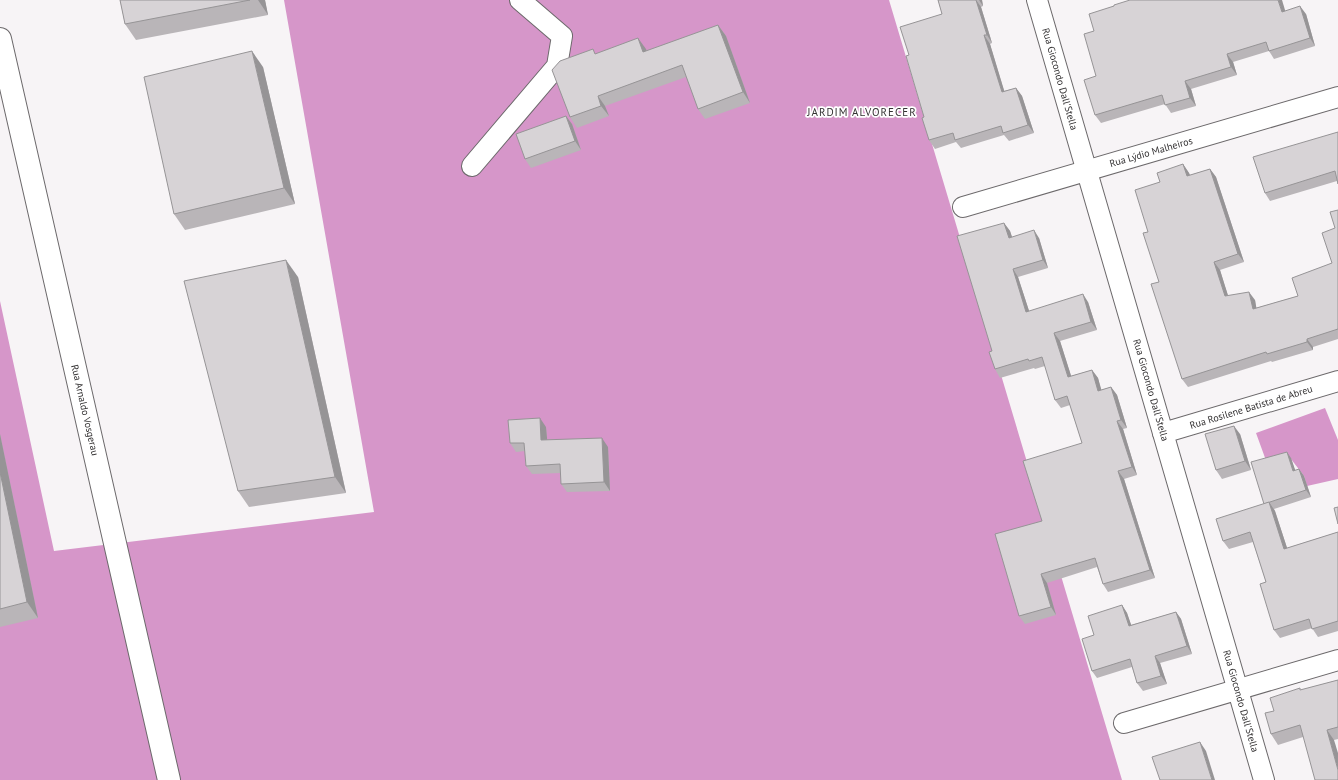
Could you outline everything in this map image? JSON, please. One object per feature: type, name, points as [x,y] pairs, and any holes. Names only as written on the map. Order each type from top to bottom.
[{"type":"street","points":[[472,166],[557,66],[562,36],[520,0]]},
{"type":"street","name":"Rua Giocondo Dall'Stella","points":[[1037,0],[1264,780]]},
{"type":"street","name":"Rua Arnaldo Vosgerau","points":[[0,40],[169,780]]},
{"type":"street","name":"Rua Lýdio Malheiros","points":[[963,207],[1338,96]]},
{"type":"street","name":"Rua Rosilene Batista de Abreu","points":[[1163,433],[1338,381]]},
{"type":"street","points":[[1124,723],[1338,660]]},
{"type":"shaded area","points":[[284,0],[889,0],[1122,780],[0,780],[0,301],[54,551],[374,512]]},
{"type":"shaded area","points":[[1325,408],[1338,440],[1338,479],[1307,486],[1304,476],[1291,459],[1268,466],[1256,433]]},
{"type":"building","points":[[120,0],[250,0],[125,24]]},
{"type":"building","points":[[938,0],[976,0],[987,35],[984,35],[1002,92],[1016,88],[1028,125],[1003,133],[1001,126],[955,140],[953,133],[929,140],[922,118],[924,117],[906,56],[909,55],[900,27],[942,14]]},
{"type":"building","points":[[1130,0],[1278,0],[1282,12],[1300,6],[1310,38],[1269,51],[1266,42],[1227,54],[1231,67],[1185,81],[1190,98],[1165,105],[1162,95],[1095,115],[1084,80],[1096,76],[1084,34],[1094,31],[1089,14]]},
{"type":"building","points":[[718,25],[743,92],[698,109],[682,65],[598,96],[601,106],[570,117],[552,70],[560,61],[593,49],[595,54],[638,38],[643,52]]},
{"type":"building","points":[[252,51],[284,188],[174,214],[144,77]]},
{"type":"building","points":[[566,116],[575,141],[525,159],[516,134]]},
{"type":"building","points":[[1338,132],[1338,184],[1335,171],[1265,193],[1253,157]]},
{"type":"building","points":[[1183,164],[1187,176],[1210,169],[1238,254],[1214,262],[1225,296],[1249,292],[1253,309],[1298,296],[1292,278],[1332,263],[1322,233],[1335,228],[1330,212],[1338,210],[1338,329],[1307,339],[1307,342],[1267,354],[1266,352],[1182,379],[1151,284],[1159,282],[1143,233],[1148,232],[1135,190],[1160,182],[1157,173]]},
{"type":"building","points":[[1004,223],[1009,238],[1034,230],[1043,260],[1013,269],[1026,312],[1083,294],[1091,322],[1054,333],[1068,377],[1092,370],[1098,391],[1111,387],[1121,420],[1117,421],[1132,467],[1118,471],[1150,570],[1103,584],[1095,558],[1041,574],[1051,607],[1019,616],[995,534],[1042,521],[1023,461],[1082,443],[1067,396],[1055,400],[1042,357],[1029,361],[1028,359],[995,369],[989,352],[992,351],[957,236]]},
{"type":"building","points":[[286,260],[335,477],[238,491],[184,281]]},
{"type":"building","points":[[540,418],[541,440],[602,438],[604,482],[561,484],[560,464],[526,466],[524,443],[510,443],[508,420]]},
{"type":"building","points":[[1234,426],[1245,461],[1216,470],[1205,434]]},
{"type":"building","points":[[1287,452],[1293,471],[1299,469],[1306,490],[1264,504],[1251,462]]},
{"type":"building","points":[[0,472],[27,602],[0,609]]},
{"type":"building","points":[[1269,502],[1284,549],[1338,532],[1338,621],[1312,629],[1309,619],[1274,630],[1260,584],[1266,582],[1250,532],[1223,541],[1216,519]]},
{"type":"building","points":[[1338,507],[1338,524],[1334,508]]},
{"type":"building","points":[[1122,605],[1129,626],[1176,612],[1187,646],[1155,656],[1161,676],[1137,683],[1130,659],[1092,671],[1082,639],[1094,635],[1088,616]]},
{"type":"building","points":[[1338,680],[1338,727],[1327,730],[1338,770],[1338,780],[1315,780],[1300,725],[1271,734],[1265,713],[1274,711],[1270,698],[1300,688],[1300,690]]},
{"type":"building","points":[[1200,742],[1212,780],[1160,780],[1152,757]]},
{"type":"district","name":"JARDIM ALVORECER","points":[[862,112]]}]
